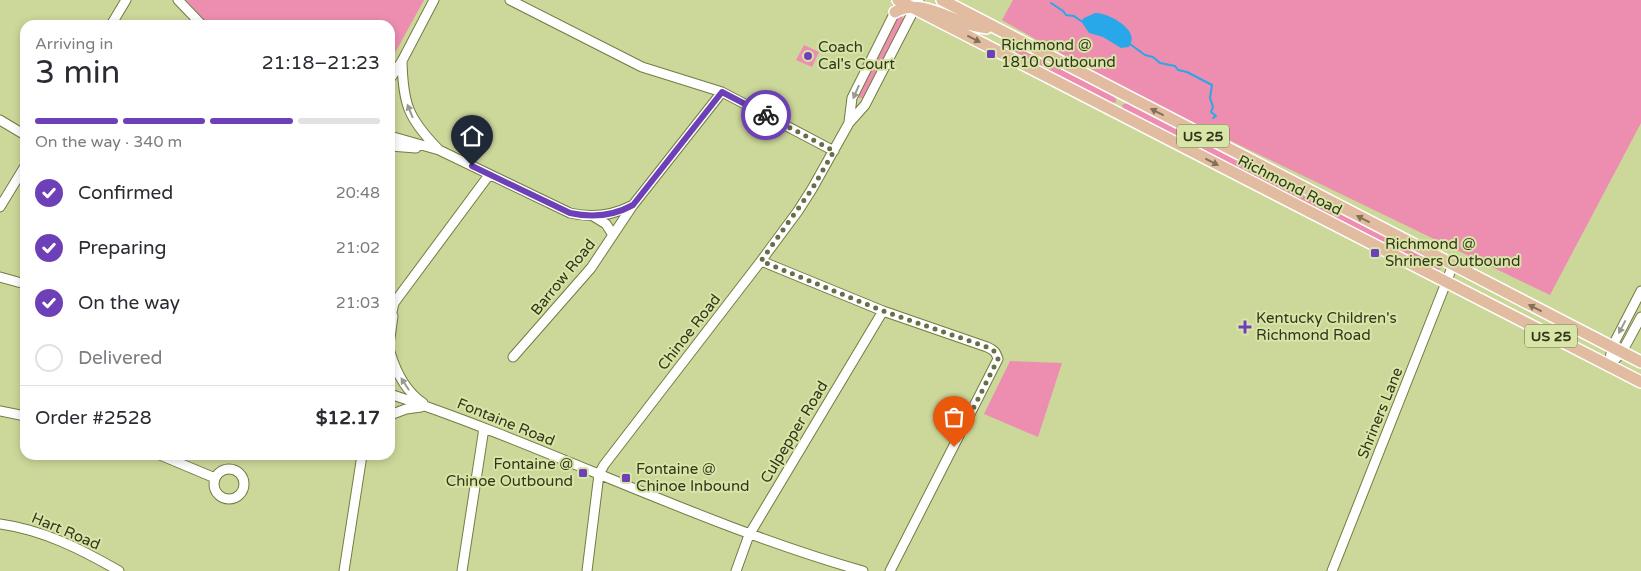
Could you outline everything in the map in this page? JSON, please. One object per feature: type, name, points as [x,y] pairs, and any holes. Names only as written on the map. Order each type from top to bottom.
[{"type":"main road","name":"Richmond Road","points":[[942,0],[1641,362]]},
{"type":"main road","points":[[894,12],[901,1],[918,4],[968,25],[1000,31]]},
{"type":"main road","name":"Richmond Road","points":[[918,4],[1446,282],[1641,382]]},
{"type":"street","points":[[114,20],[126,0]]},
{"type":"street","points":[[178,0],[197,20]]},
{"type":"street","points":[[395,72],[434,0]]},
{"type":"street","points":[[510,0],[642,67],[722,92],[834,151]]},
{"type":"street","name":"Chinoe Road","points":[[587,571],[599,474],[610,456],[761,261],[812,189],[849,123],[865,105],[918,4]]},
{"type":"street","name":"Chinoe Road","points":[[849,123],[852,98],[894,12]]},
{"type":"street","points":[[395,68],[402,61]]},
{"type":"street","points":[[402,61],[404,92],[408,110],[420,130],[439,150]]},
{"type":"street","name":"Barrow Road","points":[[513,357],[591,268],[633,205],[722,92]]},
{"type":"street","points":[[0,120],[20,132]]},
{"type":"street","points":[[395,137],[439,150],[562,210],[580,215],[604,216],[633,205]]},
{"type":"street","points":[[395,146],[439,150]]},
{"type":"street","points":[[0,207],[20,174]]},
{"type":"street","points":[[395,302],[489,175]]},
{"type":"street","points":[[593,216],[606,224],[613,235]]},
{"type":"street","points":[[761,261],[883,311],[984,346],[997,354],[998,359],[890,571]]},
{"type":"street","name":"Shriners Lane","points":[[1332,571],[1453,266]]},
{"type":"street","points":[[0,277],[20,283]]},
{"type":"street","points":[[1609,366],[1612,347],[1641,291]]},
{"type":"street","name":"Culpepper Road","points":[[736,571],[749,534],[883,311]]},
{"type":"street","points":[[1609,366],[1622,352],[1641,317]]},
{"type":"street","points":[[395,368],[403,382],[417,399],[430,407]]},
{"type":"street","name":"Fontaine Road","points":[[395,396],[484,428],[749,534],[863,571]]},
{"type":"street","points":[[395,413],[414,407],[430,407]]},
{"type":"street","points":[[0,411],[20,415]]},
{"type":"street","points":[[462,571],[484,428]]},
{"type":"street","points":[[172,460],[215,478]]},
{"type":"street","points":[[344,571],[361,460]]},
{"type":"street","name":"Hart Road","points":[[0,524],[27,529],[51,537],[97,558],[119,571]]},
{"type":"shaded area","points":[[186,0],[424,0],[395,53],[395,20],[204,20]]},
{"type":"shaded area","points":[[1013,0],[1641,0],[1641,123],[1550,295],[1117,86],[1002,20]]},
{"type":"shaded area","points":[[899,15],[905,19],[865,98],[859,98],[857,95]]},
{"type":"shaded area","points":[[1002,40],[1113,95],[1116,102],[1111,104],[999,47]]},
{"type":"shaded area","name":"Coach Cal's Court","points":[[804,45],[819,52],[812,67],[796,60]]},
{"type":"shaded area","points":[[1127,103],[1438,263],[1441,268],[1437,272],[1123,111],[1122,105]]},
{"type":"shaded area","points":[[1010,361],[1062,363],[1038,437],[984,414]]},
{"type":"water","points":[[1095,13],[1110,17],[1126,27],[1132,37],[1129,47],[1121,48],[1103,37],[1089,33],[1081,21]]},
{"type":"waterway","points":[[1051,3],[1066,15],[1074,16],[1081,21]]},
{"type":"waterway","points":[[1130,44],[1160,63],[1175,66],[1178,70],[1187,72],[1212,85],[1210,98],[1213,107],[1211,112],[1216,116],[1213,118]]},
{"type":"way so far","points":[[766,115],[834,151],[812,189],[761,261],[883,311],[987,347],[997,354],[998,359],[954,447]]},
{"type":"place","name":"Richmond @ 1810 Outbound","points":[[991,54]]},
{"type":"place","name":"Coach Cal's Court","points":[[808,56]]},
{"type":"place","name":"Richmond @ Shriners Outbound","points":[[1375,253]]},
{"type":"place","name":"Kentucky Children's Richmond Road","points":[[1245,327]]},
{"type":"place","name":"Fontaine @ Chinoe Outbound","points":[[583,473]]},
{"type":"place","name":"Fontaine @ Chinoe Inbound","points":[[626,478]]},
{"type":"route","points":[[472,166],[570,213],[604,216],[633,205],[722,92],[766,115]]}]
